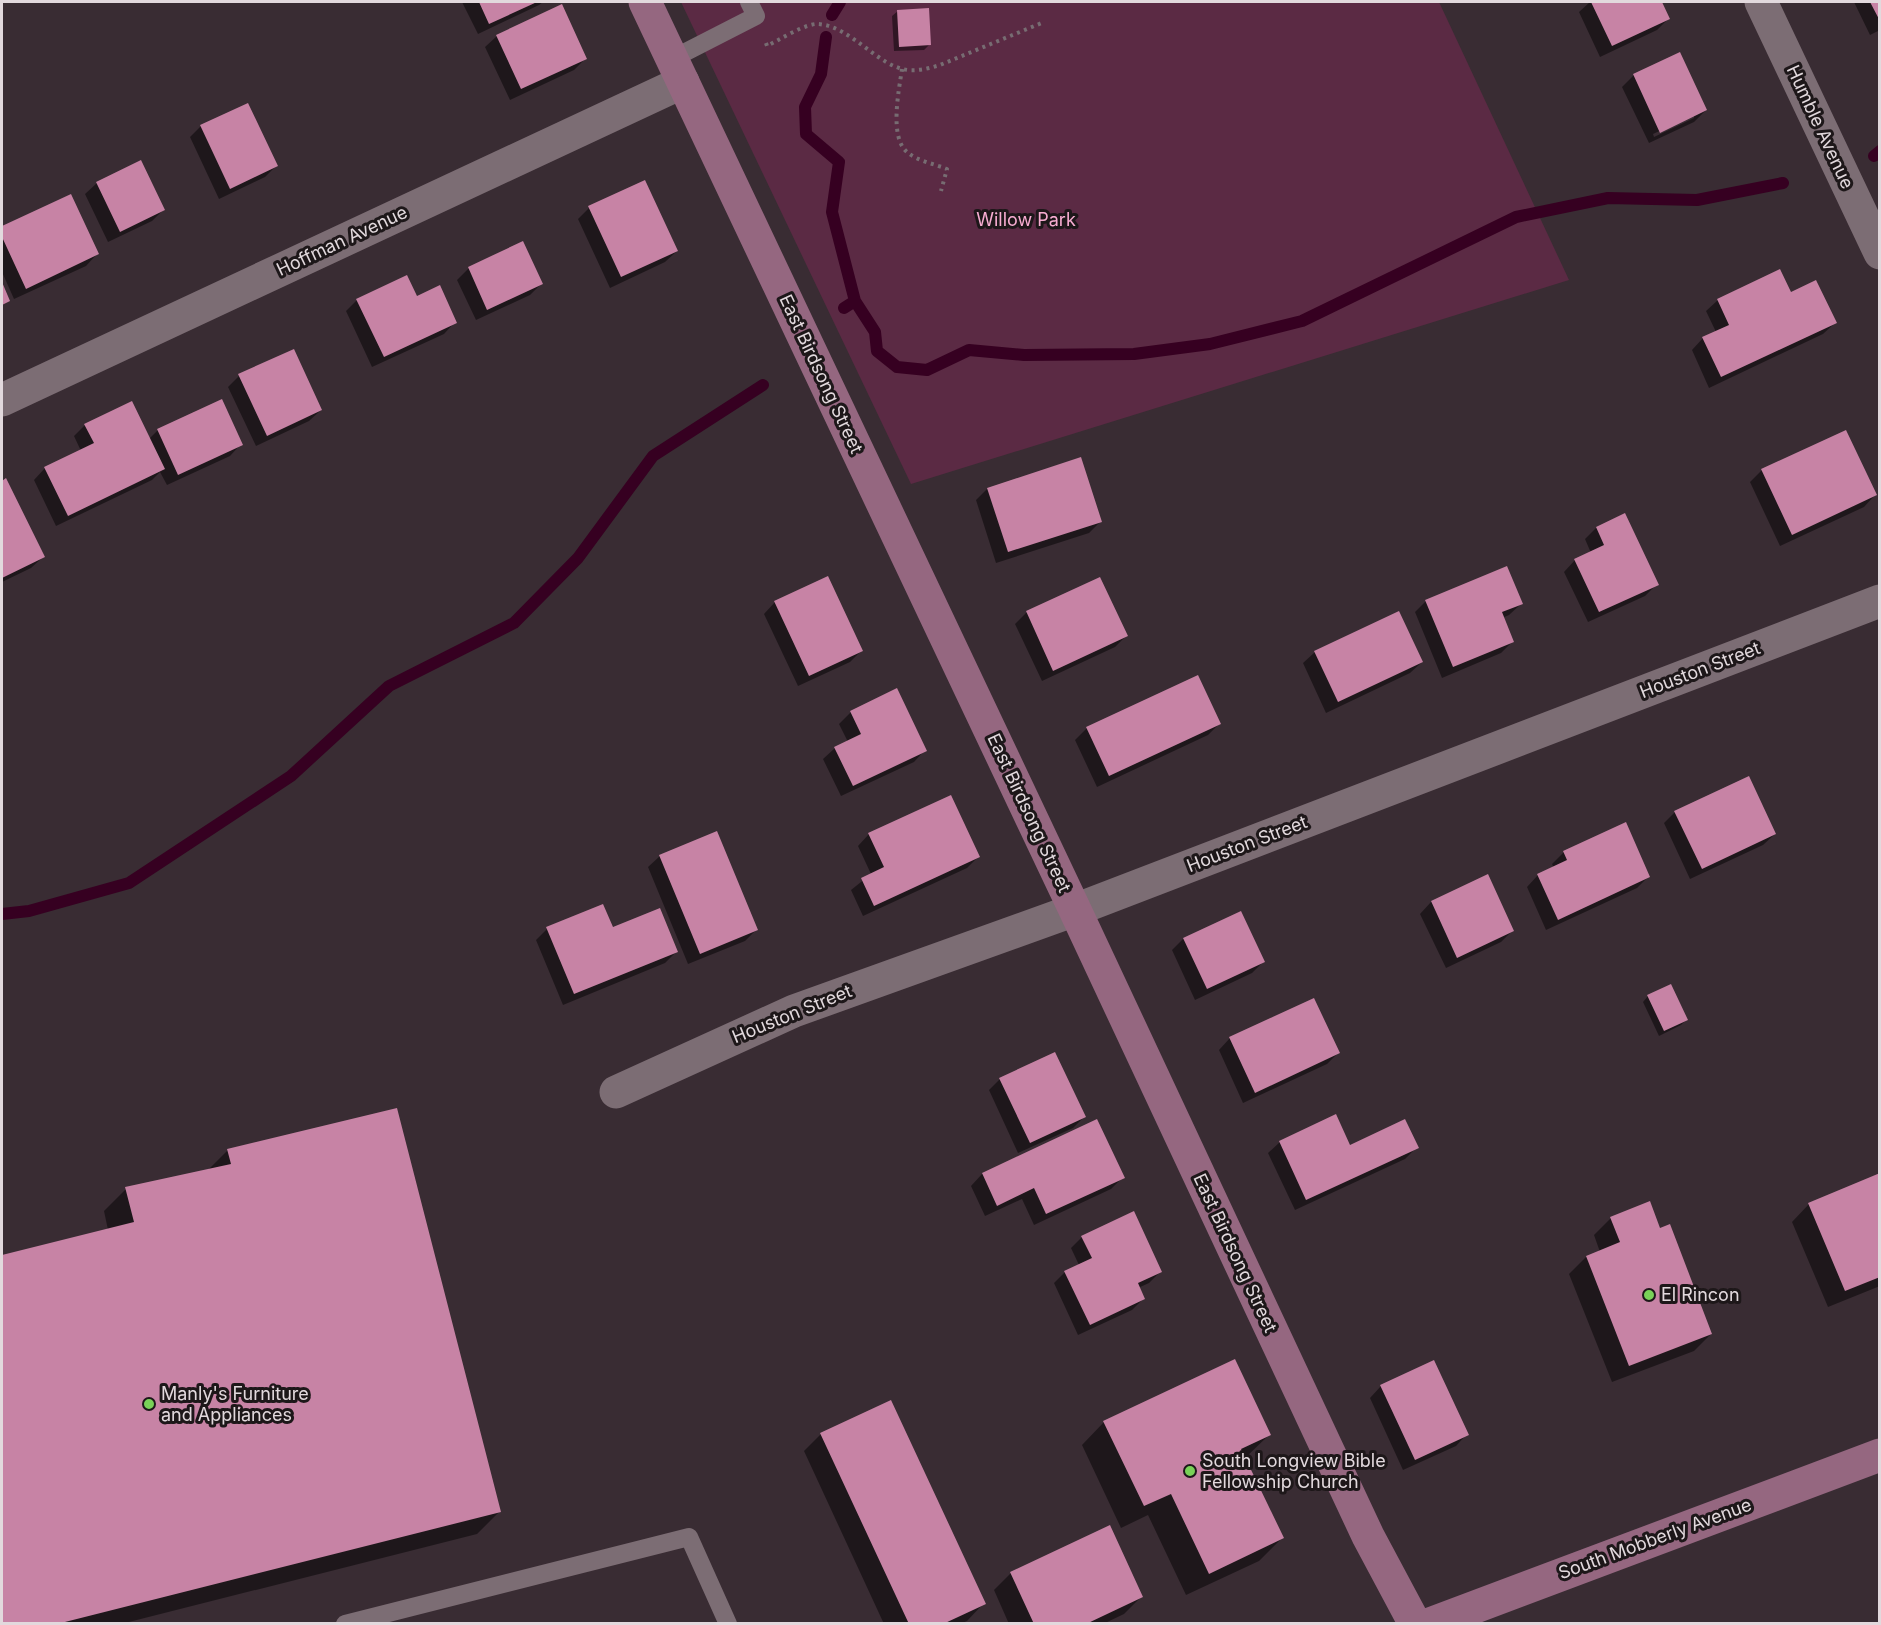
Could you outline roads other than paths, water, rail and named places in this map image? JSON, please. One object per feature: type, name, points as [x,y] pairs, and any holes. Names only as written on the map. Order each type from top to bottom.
[{"type":"street","name":"East Birdsong Street","points":[[645,2],[1075,910],[1368,1536],[1415,1623]]},
{"type":"street","name":"Humble Avenue","points":[[1761,2],[1880,253]]},
{"type":"street","name":"Hoffman Avenue","points":[[2,400],[677,70]]},
{"type":"street","name":"Houston Street","points":[[616,1092],[794,1011],[1075,910],[1880,601]]},
{"type":"street","name":"South Mobberly Avenue","points":[[1430,1623],[1880,1455]]},
{"type":"lane","points":[[677,70],[756,16],[749,2]]},
{"type":"lane","points":[[345,1623],[689,1537],[728,1623]]},
{"type":"waterway","points":[[832,15],[840,2]]},
{"type":"waterway","points":[[826,37],[821,74],[805,107],[806,134],[839,162],[832,212],[855,301],[844,308]]},
{"type":"waterway","points":[[1874,156],[1880,151]]},
{"type":"waterway","points":[[855,301],[875,332],[877,351],[897,367],[927,370],[969,350],[1024,355],[1134,354],[1210,344],[1302,321],[1516,217],[1608,198],[1697,200],[1783,183]]},
{"type":"waterway","points":[[2,914],[29,911],[129,883],[291,776],[389,686],[514,623],[578,558],[653,456],[763,385]]},
{"type":"place","name":"El Rincon","points":[[1649,1295]]},
{"type":"place","name":"Manly's Furniture and Appliances","points":[[149,1404]]},
{"type":"place","name":"South Longview Bible Fellowship Church","points":[[1190,1471]]},
{"type":"park label","name":"Willow Park","points":[[1026,220]]}]
